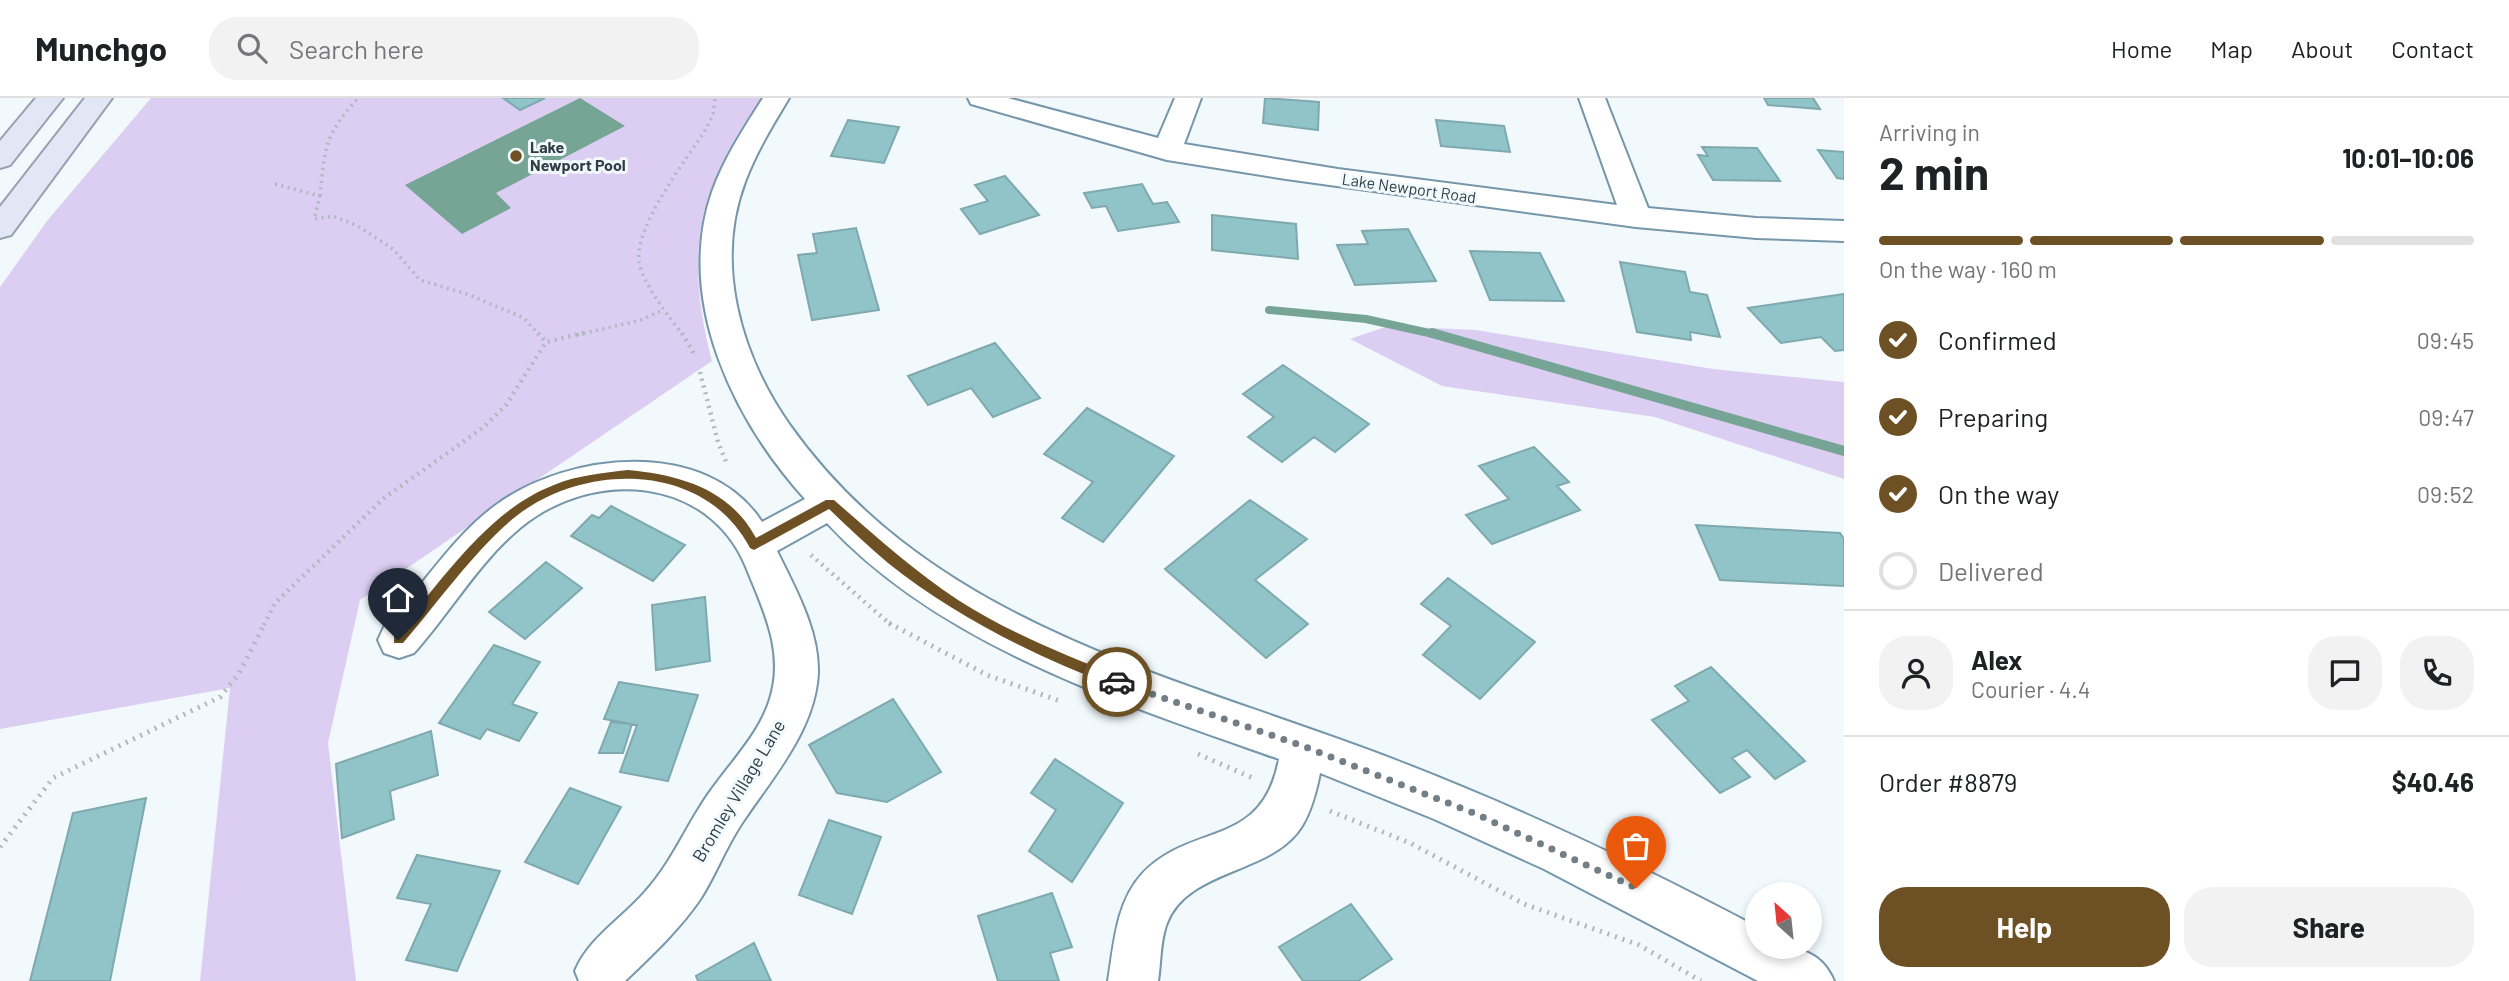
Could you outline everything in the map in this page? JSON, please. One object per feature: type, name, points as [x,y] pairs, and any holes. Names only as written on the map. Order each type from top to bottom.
[{"type":"main road","points":[[0,159],[50,98]]},
{"type":"main road","points":[[0,228],[99,98]]},
{"type":"street","points":[[776,98],[740,159],[725,197],[717,238],[717,286],[725,330],[743,380],[776,438],[830,503],[892,559],[956,604],[1031,645],[1105,677],[1303,746],[1489,820],[1636,888],[1809,981]]},
{"type":"street","name":"Lake Newport Road","points":[[981,98],[1088,132],[1167,151],[1251,166],[1636,217],[1747,228],[1844,231]]},
{"type":"street","points":[[1167,151],[1188,98]]},
{"type":"street","points":[[1592,98],[1636,217]]},
{"type":"street","name":"Bromley Village Lane","points":[[398,640],[494,530],[521,506],[557,488],[593,478],[628,474],[662,477],[693,486],[723,505],[742,523],[794,632],[798,666],[791,701],[771,744],[723,812],[679,888],[646,928],[600,971]]},
{"type":"street","points":[[754,545],[830,503]]},
{"type":"street","points":[[1133,981],[1146,912],[1163,886],[1189,867],[1259,838],[1282,816],[1297,780],[1303,746]]},
{"type":"path","points":[[358,98],[341,117],[325,145],[320,196],[314,219],[333,216],[356,225],[393,249],[420,280],[467,294],[524,318],[547,342]]},
{"type":"path","points":[[275,184],[320,196]]},
{"type":"path","points":[[0,847],[53,778],[220,697],[239,676],[275,603],[384,498],[484,427],[506,405],[547,342],[641,320],[663,310]]},
{"type":"shaded area","points":[[151,98],[762,98],[723,162],[710,192],[702,223],[698,254],[699,287],[703,322],[712,361],[360,600],[328,743],[356,981],[200,981],[230,688],[0,729],[0,287],[47,221]]},
{"type":"shaded area","name":"Lake Newport Pool","points":[[580,98],[625,126],[496,193],[511,208],[462,234],[405,185]]},
{"type":"shaded area","points":[[1388,326],[1476,330],[1713,369],[1844,382],[1844,479],[1655,417],[1442,386],[1350,339]]},
{"type":"building","points":[[503,98],[545,98],[520,110]]},
{"type":"building","points":[[1265,98],[1319,102],[1318,130],[1263,123]]},
{"type":"building","points":[[1764,98],[1813,98],[1820,109],[1768,105]]},
{"type":"building","points":[[848,120],[899,127],[884,163],[831,156]]},
{"type":"building","points":[[1436,120],[1504,126],[1510,152],[1441,146]]},
{"type":"building","points":[[1702,147],[1757,148],[1780,181],[1713,180],[1698,155],[1708,156]]},
{"type":"building","points":[[1818,150],[1844,152],[1844,179],[1837,178]]},
{"type":"building","points":[[1005,176],[1039,215],[980,234],[961,209],[988,201],[975,185]]},
{"type":"building","points":[[1142,184],[1153,204],[1167,202],[1179,222],[1118,231],[1106,206],[1092,208],[1084,193]]},
{"type":"building","points":[[1212,215],[1296,224],[1298,259],[1212,250]]},
{"type":"building","points":[[856,228],[879,310],[812,320],[798,255],[817,253],[813,234]]},
{"type":"building","points":[[1408,229],[1436,281],[1355,285],[1337,245],[1368,244],[1362,231]]},
{"type":"building","points":[[1470,251],[1540,253],[1564,301],[1490,300]]},
{"type":"building","points":[[1620,262],[1685,272],[1690,292],[1707,295],[1720,337],[1690,332],[1691,340],[1637,332]]},
{"type":"building","points":[[1844,294],[1844,350],[1835,351],[1821,337],[1781,343],[1748,308]]},
{"type":"building","points":[[995,343],[1040,398],[993,417],[971,388],[928,405],[908,376]]},
{"type":"building","points":[[1283,365],[1369,424],[1335,452],[1314,437],[1282,462],[1248,437],[1274,417],[1243,394]]},
{"type":"building","points":[[1087,408],[1174,456],[1103,542],[1062,518],[1093,482],[1044,454]]},
{"type":"building","points":[[1534,447],[1569,482],[1557,486],[1580,510],[1492,544],[1466,515],[1509,499],[1479,466]]},
{"type":"building","points":[[1250,500],[1307,539],[1255,580],[1308,624],[1266,658],[1165,569]]},
{"type":"building","points":[[611,506],[685,545],[653,581],[571,536],[592,515],[599,518]]},
{"type":"building","points":[[1696,525],[1840,533],[1844,539],[1844,586],[1720,580]]},
{"type":"building","points":[[546,562],[582,588],[525,639],[489,612]]},
{"type":"building","points":[[1448,578],[1535,642],[1480,699],[1423,655],[1451,626],[1421,604]]},
{"type":"building","points":[[705,597],[710,661],[656,670],[652,605]]},
{"type":"building","points":[[494,645],[540,662],[512,704],[537,713],[519,741],[487,729],[480,739],[439,723]]},
{"type":"building","points":[[1711,667],[1805,761],[1775,779],[1747,750],[1732,758],[1750,777],[1720,793],[1652,720],[1689,701],[1675,686]]},
{"type":"building","points":[[619,682],[698,695],[668,781],[620,772],[637,725],[604,719]]},
{"type":"building","points":[[893,699],[941,772],[887,802],[837,793],[809,745]]},
{"type":"building","points":[[611,722],[632,724],[623,753],[599,753]]},
{"type":"building","points":[[431,731],[438,775],[390,791],[394,819],[342,838],[336,764]]},
{"type":"building","points":[[1055,759],[1123,803],[1072,882],[1029,851],[1056,810],[1031,793]]},
{"type":"building","points":[[570,788],[621,807],[578,884],[525,862]]},
{"type":"building","points":[[146,798],[110,981],[30,981],[73,813]]},
{"type":"building","points":[[829,820],[881,837],[852,914],[799,895]]},
{"type":"building","points":[[417,855],[500,871],[457,971],[406,960],[431,904],[397,898]]},
{"type":"building","points":[[1052,893],[1072,947],[1050,953],[1059,981],[998,981],[978,916]]},
{"type":"building","points":[[1351,904],[1392,959],[1358,981],[1303,981],[1279,947]]},
{"type":"building","points":[[754,943],[771,981],[698,981],[696,976]]},
{"type":"waterway","points":[[1269,310],[1366,319],[1438,335]]},
{"type":"waterway","points":[[1432,333],[1844,451]]},
{"type":"way so far","points":[[1117,682],[1303,746],[1476,814],[1636,888]]},
{"type":"place","name":"Lake Newport Pool","points":[[516,156]]},
{"type":"route","points":[[398,640],[494,530],[521,506],[557,488],[593,478],[628,474],[662,477],[693,486],[723,505],[742,523],[754,545],[830,503],[892,559],[956,604],[1031,645],[1117,682]]}]
